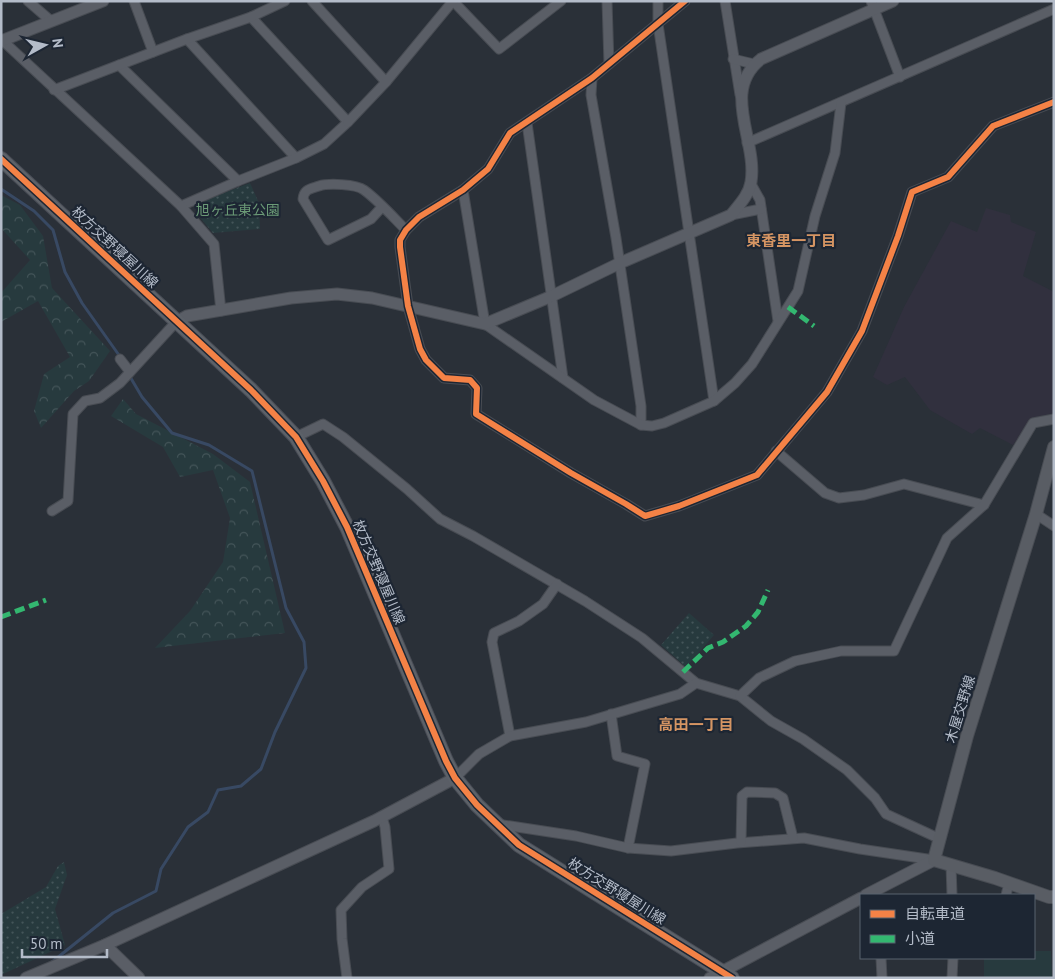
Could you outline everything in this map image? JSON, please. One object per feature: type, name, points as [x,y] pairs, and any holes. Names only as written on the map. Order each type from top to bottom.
[{"type":"main road","name":"枚方交野寝屋川線","points":[[1,159],[251,390],[296,437],[323,481],[347,527],[442,752],[455,778],[477,805],[519,845],[721,975]]},
{"type":"main road","name":"木屋交野線","points":[[934,860],[938,838],[967,736],[1052,465],[1054,446]]},
{"type":"main road","points":[[934,860],[951,865],[1008,889],[1034,894]]},
{"type":"main road","points":[[1035,894],[1054,897]]},
{"type":"street","points":[[28,1],[51,21]]},
{"type":"street","points":[[102,1],[2,41],[181,206],[214,244],[220,310]]},
{"type":"street","points":[[134,1],[154,52]]},
{"type":"street","points":[[54,90],[187,39],[251,17],[285,1]]},
{"type":"street","points":[[312,1],[386,82]]},
{"type":"street","points":[[181,206],[296,158],[324,144],[386,82],[453,1],[499,48],[561,1]]},
{"type":"street","points":[[607,1],[608,64]]},
{"type":"street","points":[[658,1],[658,24],[714,400]]},
{"type":"street","points":[[685,1],[592,78],[510,133],[488,169],[463,190],[419,217],[406,230],[400,240],[408,306],[420,348],[426,360],[444,378],[470,380],[477,388],[476,414],[645,516],[679,506],[757,475],[827,392],[862,331],[898,236],[912,192],[948,177],[993,126],[1054,102]]},
{"type":"street","points":[[725,1],[751,169],[751,184],[743,200],[731,215]]},
{"type":"street","points":[[741,97],[748,71],[761,59],[872,6],[892,1]]},
{"type":"street","points":[[872,6],[900,77]]},
{"type":"street","points":[[747,143],[1054,9]]},
{"type":"street","points":[[251,17],[348,122]]},
{"type":"street","points":[[187,39],[296,158]]},
{"type":"street","points":[[734,59],[754,64]]},
{"type":"street","points":[[119,65],[238,181]]},
{"type":"street","points":[[592,78],[591,95],[620,263],[641,406],[641,425]]},
{"type":"street","points":[[52,511],[68,501],[73,414],[85,401],[100,398],[120,382],[176,322],[187,316],[291,298],[330,295],[372,298],[485,324],[594,400],[641,425],[652,426],[664,423],[714,400],[752,364],[798,291],[815,216],[835,153],[841,103]]},
{"type":"street","points":[[527,122],[563,378]]},
{"type":"street","points":[[382,207],[371,220],[328,240],[303,199],[303,193],[326,184],[363,189],[382,207],[406,230]]},
{"type":"street","points":[[751,184],[760,200],[778,322]]},
{"type":"street","points":[[463,190],[485,324]]},
{"type":"street","points":[[485,324],[552,296],[620,263],[731,215],[761,209]]},
{"type":"street","points":[[120,359],[130,372]]},
{"type":"street","points":[[740,696],[760,678],[795,661],[841,651],[894,651],[947,538],[984,505],[1033,423],[1054,419]]},
{"type":"street","points":[[296,437],[323,424],[408,490],[440,519],[585,600],[642,638],[696,683],[740,696],[771,721],[803,739],[847,770],[875,798],[886,814],[938,838]]},
{"type":"street","points":[[776,451],[825,493],[839,498],[864,495],[904,484],[984,505]]},
{"type":"street","points":[[1036,514],[1054,526]]},
{"type":"street","points":[[510,736],[492,642],[494,633],[519,621],[543,604],[556,584]]},
{"type":"street","points":[[26,978],[105,944],[382,817],[455,778],[479,754],[510,736],[586,722],[680,694],[696,683]]},
{"type":"street","points":[[611,714],[617,756],[645,764],[628,848]]},
{"type":"street","points":[[742,842],[742,796],[747,792],[775,793],[783,798],[793,838]]},
{"type":"street","points":[[347,978],[342,939],[341,910],[362,888],[389,869],[385,827],[382,817]]},
{"type":"street","points":[[497,824],[576,836],[628,848],[671,851],[793,838],[819,840],[860,849],[934,860]]},
{"type":"street","points":[[868,894],[934,860]]},
{"type":"street","points":[[951,865],[952,894]]},
{"type":"street","points":[[721,975],[860,899]]},
{"type":"street","points":[[105,944],[139,978]]},
{"type":"street","points":[[881,959],[882,978]]},
{"type":"street","points":[[952,978],[953,959]]},
{"type":"shaded area","points":[[986,208],[1010,215],[1011,222],[1036,232],[1023,276],[1054,292],[1054,413],[1033,418],[1013,445],[980,428],[972,434],[930,410],[905,377],[887,385],[873,377],[904,307],[951,221],[977,232]]},
{"type":"green space","name":"旭ヶ丘東公園","points":[[250,183],[259,203],[260,229],[213,233],[198,215],[197,203]]},
{"type":"green space","points":[[1,195],[20,205],[43,236],[52,288],[110,351],[89,381],[74,391],[41,428],[34,411],[44,374],[70,357],[38,301],[1,322],[1,293],[30,260],[1,228]]},
{"type":"green space","points":[[123,399],[136,414],[213,454],[250,482],[285,633],[155,648],[190,611],[223,562],[230,518],[213,470],[180,477],[163,447],[111,416]]},
{"type":"green space","points":[[689,613],[714,635],[686,667],[661,645]]},
{"type":"green space","points":[[64,862],[67,875],[55,909],[65,945],[1,975],[1,914],[46,887],[58,866]]},
{"type":"green space","points":[[1035,951],[1051,951],[1052,978],[984,978],[984,959],[1035,959]]},
{"type":"waterway","points":[[1,189],[34,211],[53,230],[65,272],[82,303],[121,358]]},
{"type":"waterway","points":[[52,962],[113,913],[156,891],[161,869],[188,827],[208,812],[218,790],[241,786],[261,769],[275,732],[306,668],[304,642],[286,608],[252,471],[209,445],[172,433],[142,397],[129,375]]},
{"type":"marked path","points":[[788,307],[814,326]]},
{"type":"marked path","points":[[683,672],[708,648],[723,642],[746,626],[758,612],[768,590]]},
{"type":"marked path","points":[[1,617],[46,600]]},
{"type":"cycle path","points":[[685,1],[592,78],[510,133],[488,169],[463,190],[419,217],[406,230],[400,240],[408,306],[420,349],[426,360],[444,378],[470,380],[477,388],[476,414],[645,516],[679,506],[757,475],[827,392],[862,331],[898,236],[912,192],[948,177],[993,126],[1054,102]]},
{"type":"cycle path","points":[[1,159],[251,390],[296,437],[323,481],[347,527],[446,761],[455,778],[477,805],[519,845],[732,978]]},
{"type":"district","name":"東香里一丁目","points":[[791,241]]},
{"type":"district","name":"高田一丁目","points":[[696,725]]}]
